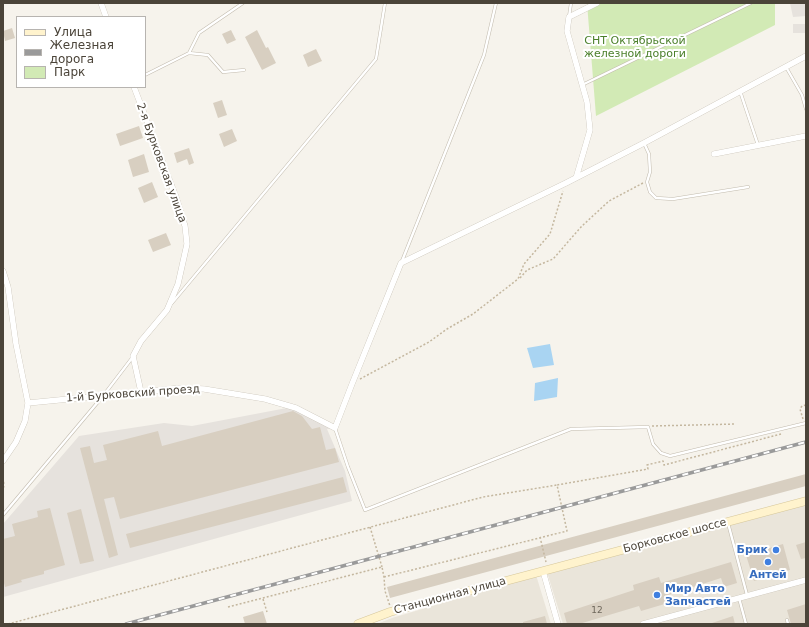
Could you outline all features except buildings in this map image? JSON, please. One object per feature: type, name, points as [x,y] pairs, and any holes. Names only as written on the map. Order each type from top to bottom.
[{"type":"main road","name":"Борковское шоссе","points":[[546,570],[806,501]]},
{"type":"main road","name":"Станционная улица","points":[[358,624],[391,611],[546,570]]},
{"type":"street","points":[[101,3],[106,16]]},
{"type":"street","points":[[576,178],[590,130],[587,102],[566,31],[569,17],[597,3]]},
{"type":"street","points":[[335,428],[401,263],[576,178],[806,56]]},
{"type":"street","name":"2-я Бурковская улица","points":[[134,88],[176,197],[185,226],[187,244],[178,284],[167,310],[141,341],[134,356]]},
{"type":"street","points":[[714,154],[806,136]]},
{"type":"street","points":[[3,271],[8,287],[16,344],[28,403],[25,420],[16,442],[3,461]]},
{"type":"street","points":[[134,356],[141,392]]},
{"type":"street","name":"1-й Бурковский проезд","points":[[28,403],[181,388],[204,388],[265,399],[296,408],[335,428]]},
{"type":"street","points":[[546,570],[558,624]]},
{"type":"street","points":[[643,624],[806,580]]},
{"type":"lane","points":[[146,74],[189,52],[199,33],[243,3]]},
{"type":"lane","points":[[167,310],[376,59],[385,3]]},
{"type":"lane","points":[[401,263],[484,55],[496,3]]},
{"type":"lane","points":[[569,17],[571,3]]},
{"type":"lane","points":[[582,85],[751,3]]},
{"type":"lane","points":[[189,52],[208,55],[223,72],[244,70]]},
{"type":"lane","points":[[786,67],[802,95],[806,109]]},
{"type":"lane","points":[[740,90],[758,145]]},
{"type":"lane","points":[[644,143],[649,154],[650,172],[647,182],[650,192],[656,198],[673,199],[748,187]]},
{"type":"lane","points":[[3,515],[103,396],[134,356]]},
{"type":"lane","points":[[335,428],[365,510],[571,429],[648,427],[653,444],[661,453],[670,456],[806,423]]},
{"type":"lane","points":[[728,522],[748,596]]},
{"type":"lane","points":[[739,598],[746,624]]},
{"type":"lane","points":[[787,620],[788,624]]},
{"type":"path","points":[[352,384],[429,342],[447,329],[473,314],[518,279],[527,270],[554,259],[582,226],[609,201],[647,182]]},
{"type":"path","points":[[518,279],[524,264],[550,234],[566,183]]},
{"type":"path","points":[[803,420],[800,409],[802,406],[806,405]]},
{"type":"path","points":[[648,427],[736,424]]},
{"type":"path","points":[[8,624],[483,497],[648,469],[647,465],[663,461],[664,465],[781,435],[792,426]]},
{"type":"path","points":[[3,478],[3,490]]},
{"type":"path","points":[[384,577],[567,530],[557,485]]},
{"type":"path","points":[[370,527],[382,567],[385,591],[391,611]]},
{"type":"path","points":[[540,537],[546,570]]},
{"type":"path","points":[[228,607],[382,567]]},
{"type":"path","points":[[263,598],[267,612]]},
{"type":"shaded area","points":[[790,3],[806,3],[806,16],[793,17]]},
{"type":"shaded area","points":[[793,24],[806,24],[806,33],[793,33]]},
{"type":"shaded area","points":[[292,407],[335,428],[327,429],[345,471],[352,501],[3,597],[3,524],[79,436],[164,423],[192,426]]},
{"type":"shaded area","points":[[806,503],[806,624],[563,624],[547,572]]},
{"type":"shaded area","points":[[536,575],[551,624],[377,624],[392,618]]},
{"type":"green space","name":"СНТ Октябрьской железной дороги","points":[[587,3],[775,3],[775,25],[596,116]]},
{"type":"water","points":[[550,344],[554,365],[533,368],[527,348]]},
{"type":"water","points":[[558,378],[557,397],[534,401],[535,383]]},
{"type":"railway","points":[[126,624],[806,442]]},
{"type":"place","name":"Брик","points":[[776,550]]},
{"type":"place","name":"Антей","points":[[768,562]]},
{"type":"place","name":"Мир Авто Запчастей","points":[[657,595]]}]
